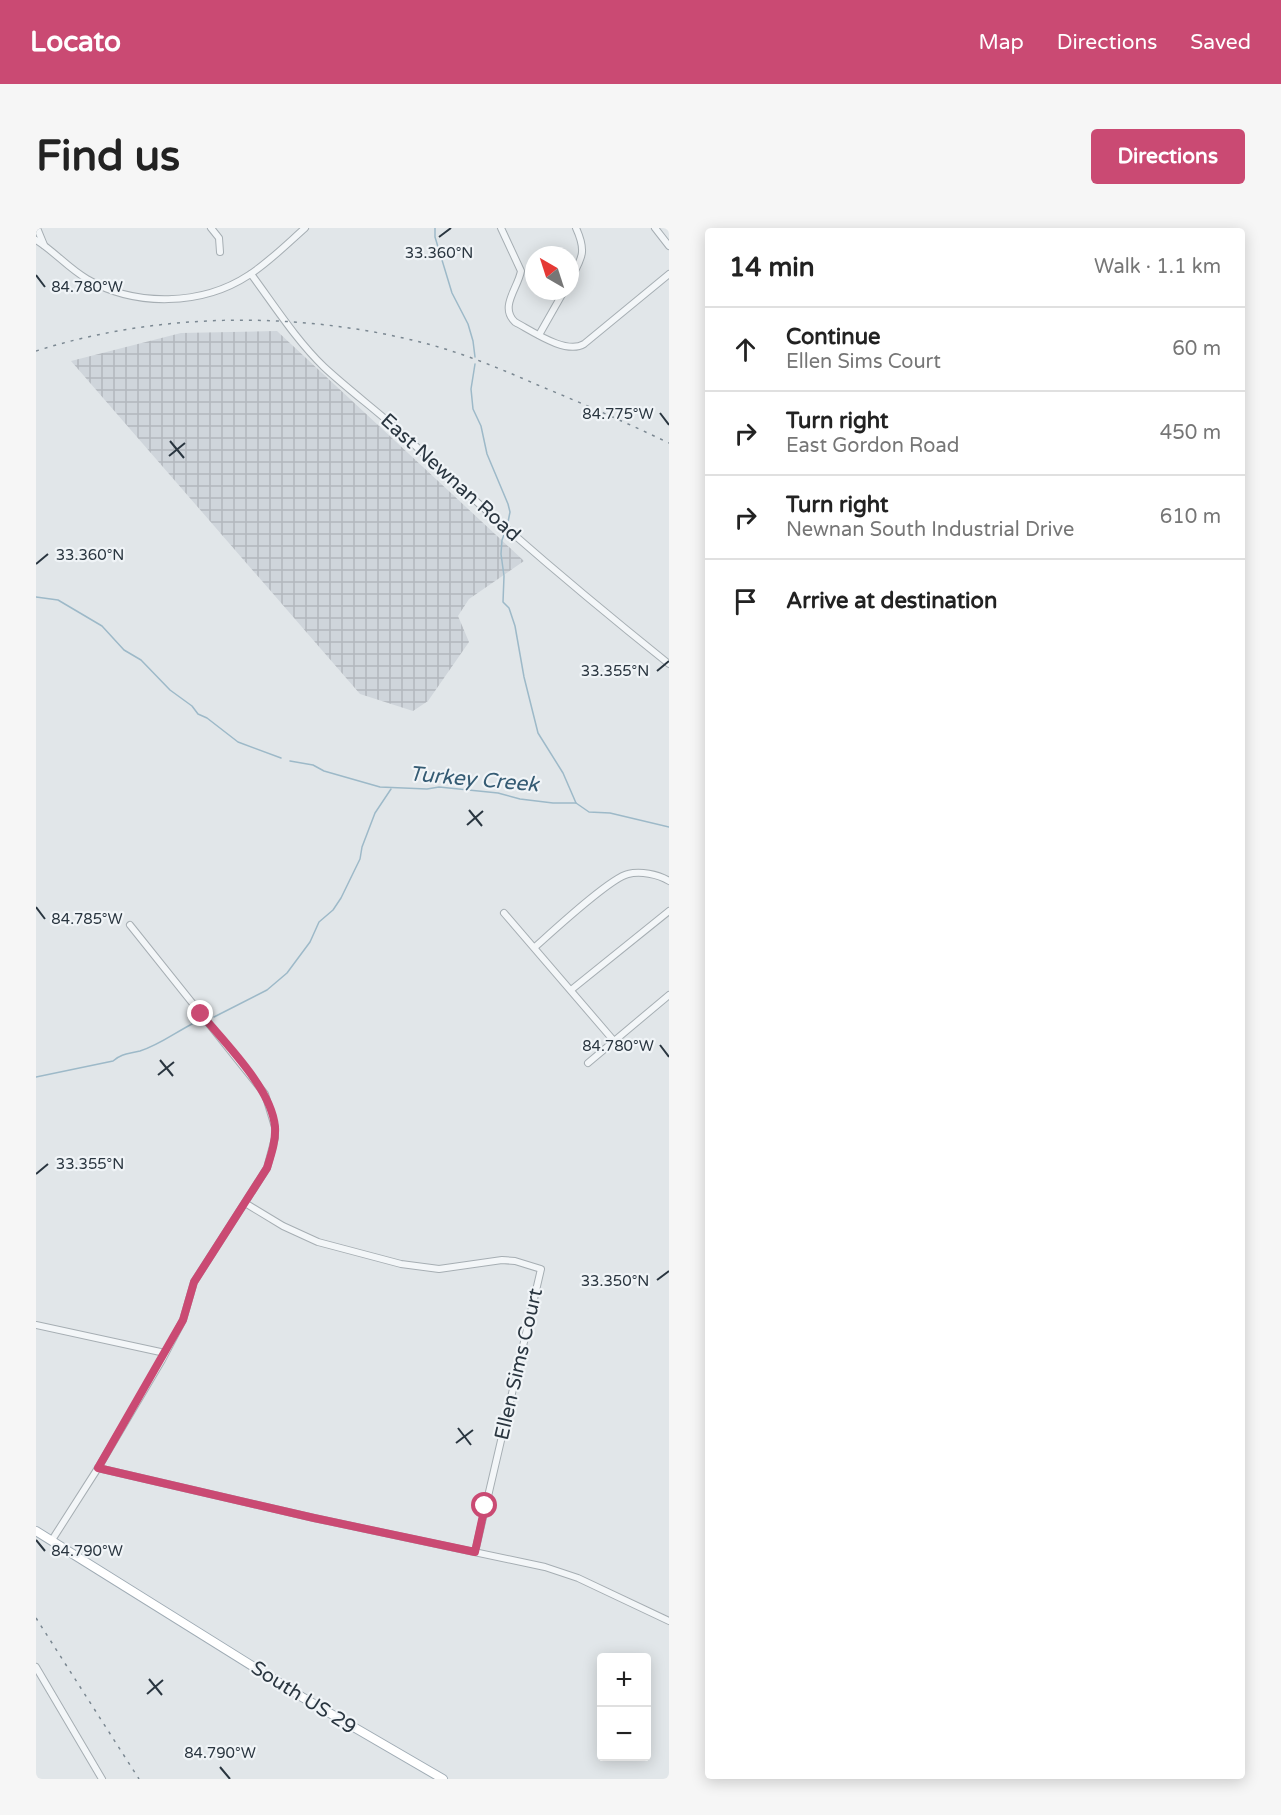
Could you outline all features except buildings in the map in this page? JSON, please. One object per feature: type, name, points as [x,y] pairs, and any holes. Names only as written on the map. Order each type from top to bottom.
[{"type":"main road","name":"South US 29","points":[[36,1531],[348,1725],[443,1779]]},
{"type":"street","points":[[37,228],[45,245]]},
{"type":"street","points":[[211,228],[219,238],[220,252]]},
{"type":"street","points":[[36,240],[88,280],[114,291],[148,298],[176,299],[207,293],[236,283],[251,274],[305,228]]},
{"type":"street","points":[[501,228],[521,272],[508,303],[508,313],[514,322],[568,348],[579,347],[669,274]]},
{"type":"street","points":[[576,228],[584,252],[579,262]]},
{"type":"street","points":[[655,228],[669,246]]},
{"type":"street","name":"East Newnan Road","points":[[251,274],[323,366],[382,415],[607,615],[669,664]]},
{"type":"street","points":[[539,335],[559,300]]},
{"type":"street","points":[[535,947],[608,885],[626,874],[643,873],[663,877],[669,881]]},
{"type":"street","points":[[571,990],[669,911]]},
{"type":"street","points":[[504,913],[614,1041]]},
{"type":"street","points":[[52,1540],[98,1468],[165,1353],[183,1320],[194,1282],[267,1168],[275,1138],[273,1118],[265,1094],[130,926]]},
{"type":"street","points":[[588,1063],[669,995]]},
{"type":"street","name":"Ellen Sims Court","points":[[245,1203],[283,1226],[318,1242],[401,1264],[438,1269],[502,1260],[515,1261],[541,1269],[475,1552]]},
{"type":"street","points":[[36,1325],[165,1353]]},
{"type":"street","points":[[98,1468],[545,1568],[578,1578],[669,1621]]},
{"type":"street","points":[[36,1667],[102,1779]]},
{"type":"shaded area","points":[[277,331],[524,561],[469,599],[458,616],[469,642],[428,701],[413,711],[360,694],[71,361],[181,333]]},
{"type":"waterway","points":[[435,228],[435,237],[452,293],[468,324],[475,357]]},
{"type":"waterway","points":[[475,364],[471,389],[473,409],[481,426],[487,454],[508,504],[510,512],[508,522]]},
{"type":"waterway","points":[[505,532],[501,554],[504,576],[503,602],[509,608],[515,626],[524,677],[538,733],[563,773],[576,803]]},
{"type":"waterway","points":[[36,597],[58,600],[102,626],[124,650],[141,660],[170,690],[192,706],[198,714],[207,718],[238,742],[281,758]]},
{"type":"waterway","name":"Turkey Creek","points":[[290,761],[313,765],[324,771],[380,787],[427,789],[439,787],[498,793],[520,799],[553,803],[576,803],[589,812],[610,813],[669,827]]},
{"type":"waterway","name":"Turkey Creek","points":[[214,1017],[267,990],[287,973],[310,942],[319,922],[333,910],[341,898],[360,859],[362,847],[375,813],[391,789]]},
{"type":"waterway","name":"Turkey Creek","points":[[36,1077],[113,1061],[123,1055],[155,1045],[196,1022]]},
{"type":"railway","points":[[36,351],[82,338],[176,323],[223,320],[319,324],[412,340],[445,349],[509,373],[669,443]]},
{"type":"railway","points":[[36,1618],[139,1779]]},
{"type":"route","points":[[201,1014],[265,1094],[273,1118],[275,1138],[267,1168],[194,1282],[183,1320],[98,1468],[314,1518],[475,1552],[485,1506]]}]
